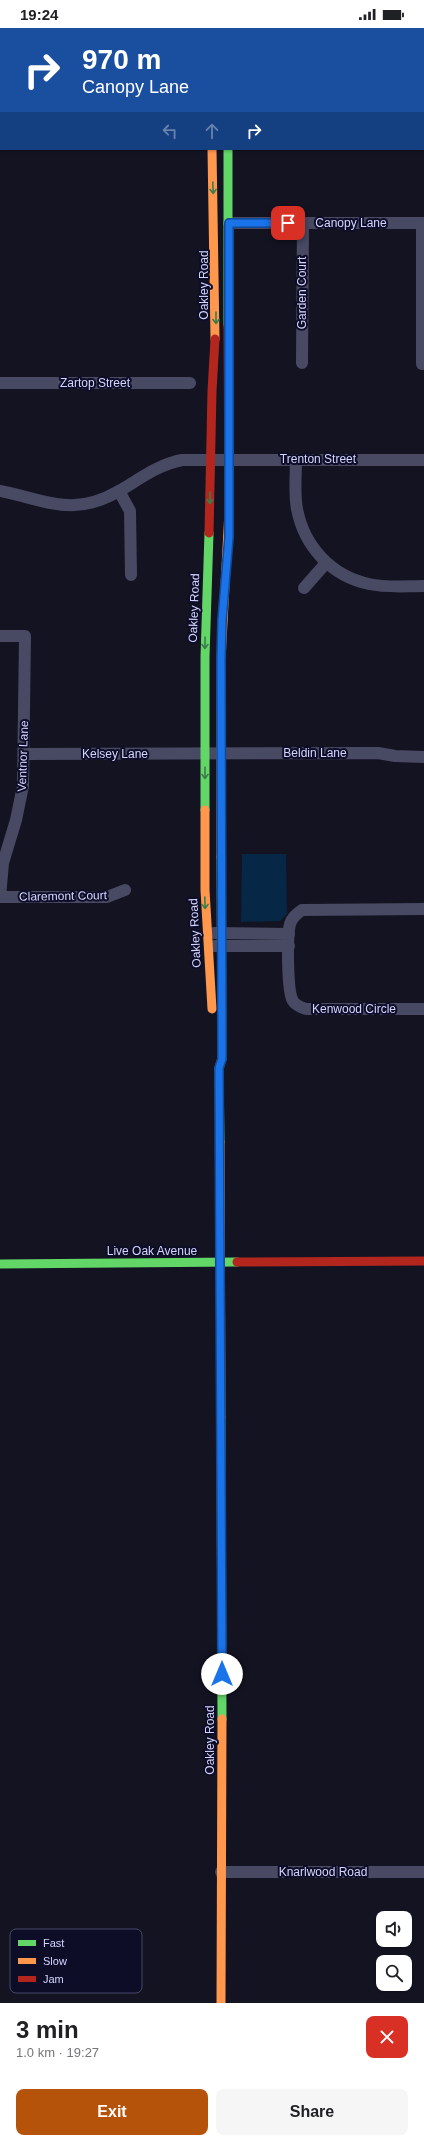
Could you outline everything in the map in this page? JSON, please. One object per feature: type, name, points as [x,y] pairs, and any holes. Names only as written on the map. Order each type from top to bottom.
[{"type":"street","name":"Oakley Road","points":[[212,150],[216,324],[205,625],[205,754],[207,939],[216,1059],[219,1068],[221,2003]]},
{"type":"street","name":"Oakley Road","points":[[219,1068],[222,1059],[221,660],[222,620],[229,537],[228,150]]},
{"type":"street","name":"Canopy Lane","points":[[229,223],[423,224]]},
{"type":"street","name":"Garden Court","points":[[302,363],[303,223]]},
{"type":"street","points":[[422,364],[423,224]]},
{"type":"street","name":"Zartop Street","points":[[0,383],[190,383]]},
{"type":"street","name":"Trenton Street","points":[[0,490],[40,502],[72,506],[104,499],[156,468],[171,462],[229,459],[424,460]]},
{"type":"street","points":[[296,460],[297,507],[302,527],[309,542],[326,563],[348,577],[368,584],[424,586]]},
{"type":"street","points":[[119,491],[130,511],[131,575]]},
{"type":"street","points":[[304,588],[326,563]]},
{"type":"street","name":"Ventnor Lane","points":[[0,636],[25,636],[25,754],[23,786],[16,820],[3,863],[0,897]]},
{"type":"street","name":"Beldin Lane","points":[[205,754],[378,753],[395,756],[424,757]]},
{"type":"street","name":"Kelsey Lane","points":[[25,754],[205,754]]},
{"type":"street","name":"Claremont Court","points":[[0,897],[107,897],[125,890]]},
{"type":"street","name":"Kenwood Circle","points":[[424,909],[302,910],[295,915],[290,922],[289,934],[290,990],[294,1002],[299,1006],[306,1008],[424,1009]]},
{"type":"street","points":[[259,933],[259,946]]},
{"type":"street","points":[[207,939],[222,934],[289,934]]},
{"type":"street","points":[[207,939],[222,946],[289,946]]},
{"type":"street","name":"Live Oak Avenue","points":[[0,1264],[424,1261]]},
{"type":"street","name":"Knarlwood Road","points":[[221,1872],[424,1872]]},
{"type":"water","points":[[242,854],[286,854],[287,914],[280,921],[241,922]]},
{"type":"traffic: fast","points":[[228,150],[228,325]]},
{"type":"traffic: fast","points":[[205,810],[205,657],[209,533]]},
{"type":"traffic: fast","points":[[220,1142],[219,1068],[222,1059],[221,857]]},
{"type":"traffic: fast","points":[[0,1264],[237,1262]]},
{"type":"traffic: fast","points":[[221,1417],[222,1719]]},
{"type":"traffic: slow","points":[[212,150],[215,339]]},
{"type":"traffic: slow","points":[[221,857],[221,660],[229,511]]},
{"type":"traffic: slow","points":[[205,810],[205,890],[212,1009]]},
{"type":"traffic: slow","points":[[220,1142],[221,1417]]},
{"type":"traffic: slow","points":[[221,2003],[222,1719]]},
{"type":"traffic: jam","points":[[228,325],[229,511]]},
{"type":"traffic: jam","points":[[209,533],[212,391],[215,339]]},
{"type":"traffic: jam","points":[[237,1262],[424,1261]]},
{"type":"route","points":[[222,1674],[219,1068],[222,1059],[221,660],[222,620],[227,577],[229,537],[229,223],[288,223]]}]
